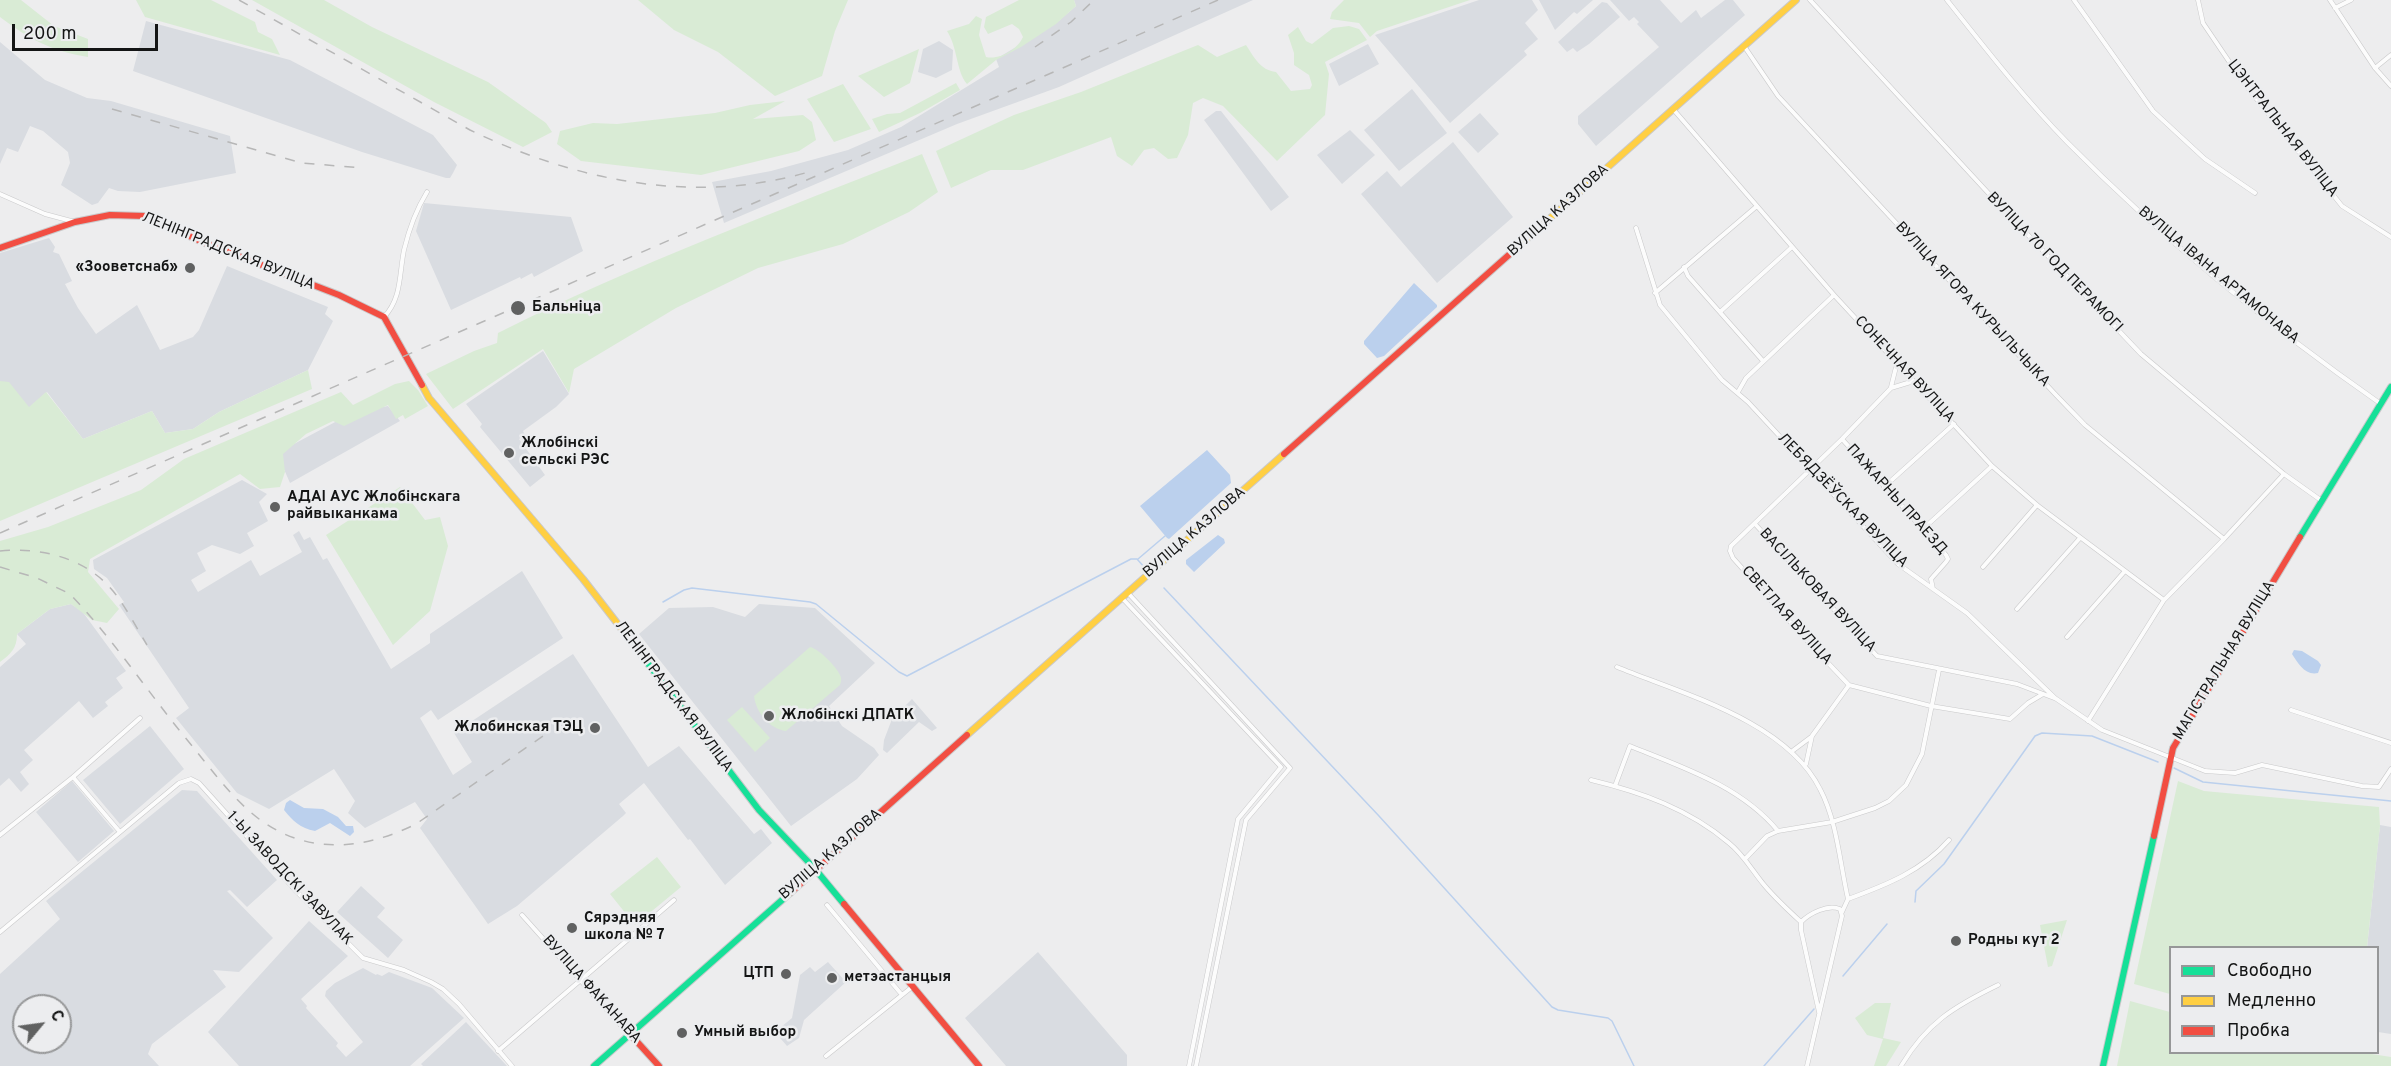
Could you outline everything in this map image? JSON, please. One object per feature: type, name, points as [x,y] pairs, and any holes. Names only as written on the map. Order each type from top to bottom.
[{"type":"main road","name":"ВУЛІЦА КАЗЛОВА","points":[[594,1066],[1796,0]]},
{"type":"main road","name":"ЛЕНІНГРАДСКАЯ ВУЛІЦА","points":[[0,248],[75,222],[110,215],[145,216],[384,317],[429,398],[569,562],[759,810],[815,869],[979,1066]]},
{"type":"main road","name":"МАГІСТРАЛЬНАЯ ВУЛІЦА","points":[[2103,1066],[2170,755],[2188,720],[2391,387]]},
{"type":"main road","name":"ВУЛІЦА ФАКАНАВА","points":[[630,1034],[659,1066]]},
{"type":"street","name":"ВУЛІЦА 70 ГОД ПЕРАМОГІ","points":[[1810,0],[2141,354],[2284,474],[2322,501]]},
{"type":"street","name":"ВУЛІЦА ІВАНА АРТАМОНАВА","points":[[1947,0],[2066,141],[2153,224],[2309,352],[2381,404]]},
{"type":"street","points":[[2074,0],[2153,111],[2205,159],[2255,193]]},
{"type":"street","name":"ЦЭНТРАЛЬНАЯ ВУЛІЦА","points":[[2198,0],[2203,23],[2243,82],[2342,206],[2391,237]]},
{"type":"street","points":[[2330,0],[2375,68],[2391,86]]},
{"type":"street","points":[[2335,8],[2350,0]]},
{"type":"street","name":"ВУЛІЦА ЯГОРА КУРЫЛЬЧЫКА","points":[[1744,46],[1778,96],[2085,425],[2224,539]]},
{"type":"street","points":[[2375,68],[2391,55]]},
{"type":"street","name":"СОНЕЧНАЯ ВУЛІЦА","points":[[1673,109],[1834,295],[1992,466],[2037,505],[2164,600]]},
{"type":"street","points":[[384,317],[393,307],[410,230],[419,205],[427,192]]},
{"type":"street","points":[[0,194],[45,214],[75,222]]},
{"type":"street","points":[[1655,293],[1666,286],[1684,267],[1757,206]]},
{"type":"street","name":"ЛЕБЯДЗЁЎСКАЯ ВУЛІЦА","points":[[1636,228],[1660,304],[1715,372],[1738,393],[1898,564],[1967,613],[2055,698],[2102,730],[2170,755],[2205,771],[2235,772],[2262,765],[2362,786],[2379,787],[2391,769]]},
{"type":"street","points":[[1720,312],[1792,247]]},
{"type":"street","points":[[1684,267],[1688,276],[1763,361]]},
{"type":"street","points":[[1738,393],[1746,378],[1834,295]]},
{"type":"street","points":[[1897,363],[1891,387],[1914,381]]},
{"type":"street","name":"СВЕТЛАЯ ВУЛІЦА","points":[[1849,685],[1733,558],[1730,551],[1731,546],[1811,470],[1891,387]]},
{"type":"street","points":[[1884,487],[1954,424]]},
{"type":"street","name":"ПАЖАРНЫ ПРАЕЗД","points":[[1842,439],[1948,559],[1931,579],[1934,591]]},
{"type":"street","points":[[1923,529],[1992,466]]},
{"type":"street","points":[[2088,721],[2164,600],[2284,474]]},
{"type":"street","points":[[1983,567],[2037,505]]},
{"type":"street","name":"ВАСІЛЬКОВАЯ ВУЛІЦА","points":[[1755,524],[1877,657],[2031,688],[2055,698]]},
{"type":"street","points":[[2017,609],[2080,538]]},
{"type":"street","points":[[2067,637],[2125,571]]},
{"type":"street","points":[[1125,595],[1281,767],[1238,819],[1189,1066]]},
{"type":"street","points":[[1125,595],[1290,768],[1246,820],[1196,1066]]},
{"type":"street","points":[[1617,667],[1722,708],[1758,726],[1806,764],[1822,791],[1832,822],[1848,899],[1842,912],[1807,1066]]},
{"type":"street","points":[[1745,859],[1767,836],[1778,831],[1832,822],[1875,808],[1889,801],[1906,785],[1922,754],[1939,670]]},
{"type":"street","points":[[2031,688],[2036,680]]},
{"type":"street","points":[[1791,752],[1812,736],[1849,685],[1931,706],[2010,720],[2028,703],[2043,694]]},
{"type":"street","points":[[2291,710],[2391,743]]},
{"type":"street","points":[[0,835],[73,777],[140,718]]},
{"type":"street","points":[[1806,764],[1812,736]]},
{"type":"street","points":[[1615,786],[1630,746],[1702,775],[1768,819],[1778,831]]},
{"type":"street","points":[[0,932],[120,832],[73,777]]},
{"type":"street","name":"1-Ы ЗАВОДСКІ ЗАВУЛАК","points":[[120,832],[179,783],[191,779],[199,783],[296,891],[363,958],[404,970],[442,989],[459,1004],[512,1066]]},
{"type":"street","points":[[1591,780],[1655,798],[1687,815],[1729,843],[1745,859],[1766,887],[1802,922]]},
{"type":"street","points":[[1848,899],[1893,882],[1924,864],[1949,840]]},
{"type":"street","points":[[498,1051],[674,900]]},
{"type":"street","points":[[826,905],[902,995]]},
{"type":"street","points":[[1819,1012],[1801,930],[1802,922],[1810,914],[1828,908],[1839,908],[1842,912]]},
{"type":"street","name":"ВУЛІЦА ФАКАНАВА","points":[[522,915],[630,1034]]},
{"type":"street","points":[[1900,1066],[1917,1041],[1932,1025],[1966,1001],[1998,985]]},
{"type":"street","points":[[826,1056],[912,987]]},
{"type":"shaded area","points":[[1074,0],[1253,0],[1059,87],[957,124],[724,223],[712,182],[771,171],[848,150],[901,127],[999,67],[996,59],[1056,23],[1076,6]]},
{"type":"shaded area","points":[[1479,0],[1532,0],[1538,10],[1525,23],[1538,39],[1524,51],[1527,55],[1450,123],[1375,35]]},
{"type":"shaded area","points":[[1539,0],[1593,0],[1577,14],[1574,12],[1555,30]]},
{"type":"shaded area","points":[[1610,0],[1660,0],[1681,23],[1696,10],[1701,18],[1725,0],[1733,0],[1745,15],[1596,146],[1578,124],[1578,116],[1659,47],[1637,24],[1639,22],[1634,17],[1629,21]]},
{"type":"shaded area","points":[[1602,2],[1607,3],[1620,17],[1577,52],[1573,48],[1567,52],[1558,42]]},
{"type":"shaded area","points":[[146,21],[290,60],[433,135],[457,165],[450,178],[446,178],[362,152],[133,71]]},
{"type":"shaded area","points":[[939,41],[953,50],[952,70],[936,78],[918,72],[923,49]]},
{"type":"shaded area","points":[[0,42],[45,80],[87,98],[111,101],[230,136],[236,173],[140,192],[118,191],[109,188],[98,203],[92,205],[61,185],[70,163],[68,152],[43,131],[30,126],[18,152],[7,148],[0,164]]},
{"type":"shaded area","points":[[1368,44],[1379,64],[1339,86],[1329,64]]},
{"type":"shaded area","points":[[1412,89],[1447,133],[1399,171],[1364,130]]},
{"type":"shaded area","points":[[1216,111],[1221,111],[1289,197],[1271,211],[1204,120]]},
{"type":"shaded area","points":[[1480,113],[1499,134],[1478,153],[1458,132]]},
{"type":"shaded area","points":[[1350,130],[1375,155],[1342,184],[1317,155]]},
{"type":"shaded area","points":[[1453,142],[1513,217],[1437,283],[1361,194],[1387,171],[1401,187]]},
{"type":"shaded area","points":[[424,203],[571,217],[583,251],[534,277],[532,273],[521,279],[520,277],[451,310],[416,231]]},
{"type":"shaded area","points":[[49,238],[55,247],[53,252],[59,254],[72,281],[65,284],[96,334],[137,305],[160,350],[193,337],[199,330],[227,266],[328,307],[325,314],[333,321],[308,370],[219,412],[193,429],[165,433],[152,411],[83,439],[47,392],[29,408],[0,390],[0,253]]},
{"type":"shaded area","name":"Жлобінскі сельскі РЭС","points":[[543,351],[569,394],[556,407],[523,431],[525,435],[519,439],[545,475],[530,487],[480,427],[482,424],[466,404]]},
{"type":"shaded area","points":[[388,406],[400,421],[290,483],[277,453],[354,412]]},
{"type":"shaded area","points":[[242,480],[267,494],[259,502],[268,521],[247,533],[254,546],[240,554],[212,545],[197,553],[206,571],[191,580],[198,592],[251,560],[260,576],[302,552],[293,535],[299,531],[304,540],[310,537],[323,560],[327,558],[391,669],[430,643],[430,634],[522,571],[563,638],[438,720],[431,710],[420,718],[453,775],[472,762],[454,733],[573,654],[648,767],[679,746],[754,834],[761,829],[772,843],[725,885],[644,783],[619,804],[626,813],[623,816],[517,906],[488,924],[420,828],[427,819],[415,802],[365,828],[348,813],[355,801],[334,769],[269,809],[237,793],[176,718],[189,708],[119,605],[124,602],[107,578],[94,569],[93,560]]},
{"type":"shaded area","points":[[71,604],[82,611],[126,671],[116,678],[123,688],[105,702],[108,706],[93,718],[79,701],[24,750],[33,760],[20,772],[29,784],[21,792],[9,778],[0,786],[0,667],[26,644],[17,634],[50,609]]},
{"type":"shaded area","name":"Жлобінскі ДПАТК","points":[[759,604],[815,608],[875,663],[829,706],[842,726],[874,748],[879,755],[857,779],[791,826],[639,634],[669,608],[713,607],[745,617]]},
{"type":"shaded area","points":[[912,699],[937,728],[932,731],[919,722],[887,753],[883,750],[884,740],[892,719]]},
{"type":"shaded area","points":[[150,726],[184,769],[120,824],[83,780]]},
{"type":"shaded area","points":[[72,781],[114,831],[78,862],[36,812]]},
{"type":"shaded area","points":[[182,790],[197,791],[277,880],[247,907],[230,890],[227,891],[273,938],[239,972],[213,970],[226,987],[152,1044],[148,1054],[159,1066],[0,1066],[0,974],[60,919],[46,901]]},
{"type":"shaded area","points":[[2380,825],[2391,827],[2391,1034],[2379,1032],[2379,946],[2367,946]]},
{"type":"shaded area","points":[[361,886],[385,908],[377,917],[403,940],[388,958],[337,912]]},
{"type":"shaded area","points":[[309,921],[348,956],[301,999],[307,1006],[306,1008],[338,1043],[336,1046],[346,1057],[363,1042],[325,996],[326,991],[335,983],[363,968],[382,976],[389,972],[432,988],[464,1018],[410,1066],[239,1066],[208,1032]]},
{"type":"shaded area","points":[[1038,952],[1127,1055],[1127,1066],[1006,1066],[965,1018]]},
{"type":"shaded area","name":"метэастанцыя","points":[[828,962],[846,982],[804,1020],[799,1038],[787,1046],[775,1032],[792,1018],[800,975],[810,967],[815,972]]},
{"type":"shaded area","points":[[466,1022],[507,1066],[423,1066],[421,1064]]},
{"type":"green space","points":[[0,0],[21,0],[54,26],[88,39],[88,57],[52,48],[21,32],[0,17]]},
{"type":"green space","points":[[136,0],[211,0],[255,22],[258,32],[272,39],[280,55],[145,17]]},
{"type":"green space","points":[[252,0],[324,0],[372,27],[488,82],[546,123],[552,132],[523,147],[434,102]]},
{"type":"green space","points":[[638,0],[848,0],[835,31],[822,76],[775,96],[718,52],[674,30]]},
{"type":"green space","points":[[1019,0],[1074,0],[1076,6],[1056,24],[1021,47],[996,60],[967,84],[963,79],[947,31],[969,24],[976,16],[982,19],[979,35],[986,57],[997,57],[1008,53],[1023,37],[1019,29],[1012,24],[988,34],[984,27],[986,17]]},
{"type":"green space","points":[[1344,0],[1470,0],[1377,31],[1370,37],[1359,23],[1330,19],[1332,12]]},
{"type":"green space","points":[[1349,26],[1359,29],[1367,40],[1325,62],[1329,74],[1325,115],[1277,161],[1223,106],[1203,98],[1193,103],[1188,135],[1177,158],[1168,159],[1154,148],[1144,150],[1132,166],[1117,156],[1111,137],[1023,170],[991,170],[951,188],[936,151],[1014,115],[1081,92],[1198,45],[1217,57],[1246,45],[1258,62],[1266,69],[1276,72],[1291,91],[1310,89],[1312,85],[1309,75],[1294,65],[1294,53],[1288,35],[1298,27],[1306,41],[1312,44],[1333,28]]},
{"type":"green space","points":[[919,49],[910,83],[884,97],[858,76]]},
{"type":"green space","points":[[956,83],[960,90],[920,113],[879,132],[872,119],[900,113]]},
{"type":"green space","points":[[843,84],[871,129],[834,142],[807,99]]},
{"type":"green space","points":[[785,101],[753,119],[803,115],[812,122],[816,140],[799,151],[701,175],[581,161],[557,144],[560,131],[593,123],[617,124],[715,113],[750,105]]},
{"type":"green space","points":[[922,154],[938,192],[909,212],[843,244],[758,268],[676,308],[574,369],[569,393],[543,349],[453,409],[426,374],[474,351],[497,343],[498,333],[602,284]]},
{"type":"green space","points":[[308,370],[312,389],[0,521],[0,381],[9,382],[29,407],[46,392],[83,439],[152,411],[165,433],[193,429],[219,412]]},
{"type":"green space","points":[[409,381],[428,406],[405,419],[403,415],[396,419],[388,405],[344,426],[333,421],[306,434],[283,454],[285,472],[280,487],[260,489],[240,474],[90,559],[88,572],[119,609],[107,623],[92,620],[71,604],[50,609],[17,634],[13,650],[0,662],[0,541],[48,527],[141,490],[184,459],[341,392],[353,405],[395,384]]},
{"type":"green space","points":[[400,487],[425,520],[440,517],[448,546],[430,611],[393,645],[326,535]]},
{"type":"green space","points":[[810,647],[822,654],[835,667],[841,676],[840,685],[786,731],[780,730],[769,724],[761,714],[754,696]]},
{"type":"green space","points":[[742,707],[770,738],[755,752],[727,720]]},
{"type":"green space","points":[[2178,781],[2204,791],[2379,807],[2380,826],[2367,946],[2169,946],[2169,994],[2134,984]]},
{"type":"green space","points":[[657,857],[681,887],[635,925],[610,894]]},
{"type":"green space","points":[[2067,920],[2052,966],[2048,967],[2040,925]]},
{"type":"green space","points":[[2130,1001],[2169,1012],[2169,1054],[2372,1054],[2391,1057],[2391,1066],[2117,1066]]},
{"type":"green space","points":[[1875,1003],[1891,1003],[1883,1038],[1901,1042],[1886,1066],[1874,1066],[1883,1039],[1867,1035],[1855,1018]]},
{"type":"water","points":[[1414,283],[1437,307],[1384,356],[1377,358],[1364,344],[1364,341]]},
{"type":"water","points":[[1207,450],[1230,475],[1231,483],[1169,539],[1140,506]]},
{"type":"water","points":[[1218,535],[1224,539],[1225,543],[1194,572],[1186,564],[1186,560]]},
{"type":"water","points":[[2294,650],[2302,651],[2318,661],[2321,665],[2318,673],[2309,673],[2302,668],[2292,654]]},
{"type":"water","points":[[290,800],[304,808],[323,809],[338,817],[346,826],[353,826],[354,832],[350,836],[330,823],[315,831],[301,826],[284,810],[286,803]]},
{"type":"waterway","points":[[1138,559],[1165,536]]},
{"type":"waterway","points":[[663,602],[692,588],[810,602],[816,604],[899,672],[907,676],[1131,559],[1137,559],[1145,568]]},
{"type":"waterway","points":[[1164,588],[1379,816],[1552,1007],[1608,1018],[1612,1021],[1634,1066]]},
{"type":"waterway","points":[[1915,902],[1916,891],[1944,864],[2035,736],[2042,733],[2092,736],[2158,762]]},
{"type":"waterway","points":[[2174,768],[2203,782],[2391,801]]},
{"type":"waterway","points":[[1843,976],[1887,924]]},
{"type":"waterway","points":[[1764,1066],[1814,1009]]},
{"type":"railway","points":[[239,0],[470,130],[552,163],[594,175],[637,183],[681,187],[725,187],[768,181],[812,171]]},
{"type":"railway","points":[[1035,47],[1071,22],[1094,0]]},
{"type":"railway","points":[[0,533],[1218,0]]},
{"type":"railway","points":[[112,109],[302,163],[362,168]]},
{"type":"railway","points":[[0,551],[47,553],[90,570],[118,597],[147,645]]},
{"type":"railway","points":[[0,567],[37,578],[70,594],[233,795],[266,824],[286,835],[307,842],[328,845],[350,844],[394,834],[416,824],[543,736]]},
{"type":"traffic: fast","points":[[2300,537],[2391,387]]},
{"type":"traffic: fast","points":[[624,632],[759,810],[815,869],[844,904]]},
{"type":"traffic: fast","points":[[2103,1066],[2154,836]]},
{"type":"traffic: fast","points":[[594,1066],[790,893]]},
{"type":"traffic: slow","points":[[1511,253],[1796,0]]},
{"type":"traffic: slow","points":[[422,385],[429,398],[583,579],[624,632]]},
{"type":"traffic: slow","points":[[967,735],[1284,454]]},
{"type":"traffic: jam","points":[[0,248],[75,222],[110,215],[145,216],[205,243],[339,295],[384,317],[422,385]]},
{"type":"traffic: jam","points":[[1284,454],[1511,253]]},
{"type":"traffic: jam","points":[[2154,836],[2173,748],[2300,537]]},
{"type":"traffic: jam","points":[[790,893],[967,735]]},
{"type":"traffic: jam","points":[[844,904],[979,1066]]},
{"type":"traffic: jam","points":[[630,1034],[659,1066]]},
{"type":"place","name":"«Зооветснаб»","points":[[190,268]]},
{"type":"place","name":"Бальніца","points":[[518,308]]},
{"type":"place","name":"Жлобінскі сельскі РЭС","points":[[509,453]]},
{"type":"place","name":"АДАІ АУС Жлобінскага райвыканкама","points":[[275,507]]},
{"type":"place","name":"Жлобінскі ДПАТК","points":[[769,716]]},
{"type":"place","name":"Жлобинская ТЭЦ","points":[[595,728]]},
{"type":"place","name":"Сярэдняя школа № 7","points":[[572,928]]},
{"type":"place","name":"Родны кут 2","points":[[1956,941]]},
{"type":"place","name":"ЦТП","points":[[786,974]]},
{"type":"place","name":"метэастанцыя","points":[[832,978]]},
{"type":"place","name":"Умный выбор","points":[[682,1033]]}]
